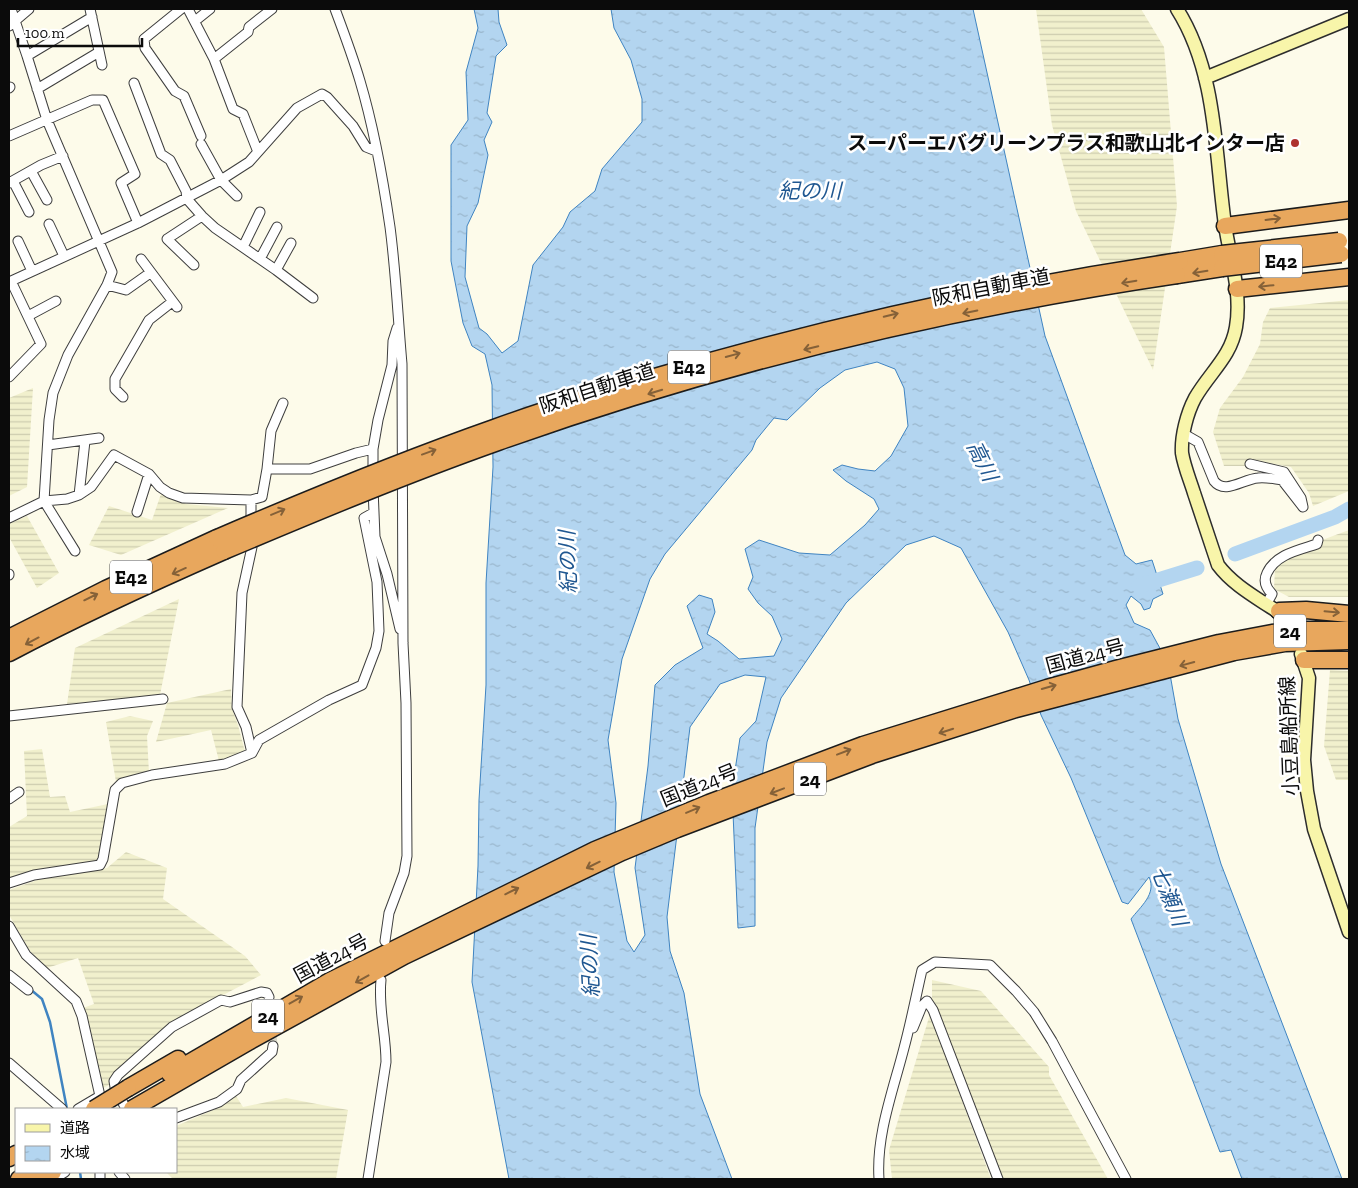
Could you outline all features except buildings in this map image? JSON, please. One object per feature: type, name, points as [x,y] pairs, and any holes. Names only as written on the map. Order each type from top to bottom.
[{"type":"highway","points":[[1225,226],[1349,210]]},
{"type":"highway","name":"阪和自動車道","points":[[9,638],[51,624],[388,467],[496,427],[698,364],[904,312],[1016,289],[1222,261],[1345,247]]},
{"type":"highway","points":[[1237,289],[1349,277]]},
{"type":"highway","name":"24","points":[[1277,612],[1306,610],[1349,614]]},
{"type":"highway","name":"阪和自動車道","points":[[9,654],[51,624]]},
{"type":"highway","name":"国道24号","points":[[132,1101],[264,1018],[330,980],[405,949],[677,829],[872,755],[1016,709],[1272,633],[1305,630],[1349,630]]},
{"type":"highway","name":"国道24号","points":[[1233,646],[1349,641]]},
{"type":"highway","name":"24","points":[[1302,657],[1349,660]]},
{"type":"highway","name":"国道24号","points":[[115,1108],[248,1042],[405,949]]},
{"type":"highway","points":[[97,1103],[132,1101]]},
{"type":"main road","points":[[1177,9],[1198,55],[1205,78],[1217,147],[1225,226],[1239,308],[1233,343],[1195,399],[1184,434],[1182,453],[1218,565],[1226,576],[1277,612]]},
{"type":"main road","points":[[1205,78],[1349,19]]},
{"type":"main road","name":"小豆島船所線","points":[[1302,657],[1309,678],[1304,760],[1309,801],[1314,829],[1349,932]]},
{"type":"street","points":[[11,9],[12,24],[28,56],[47,120],[112,272],[107,285],[68,355],[53,393],[49,420],[44,501],[75,552]]},
{"type":"street","points":[[12,24],[29,9]]},
{"type":"street","points":[[181,9],[144,39],[145,48],[175,92],[184,96],[201,140],[221,180],[237,196]]},
{"type":"street","points":[[188,9],[214,59],[233,109],[243,114],[258,152]]},
{"type":"street","points":[[195,21],[210,9]]},
{"type":"street","points":[[214,59],[248,32],[249,27],[272,9]]},
{"type":"street","points":[[335,9],[360,81],[390,225],[402,364],[403,644],[406,703],[407,856],[404,873],[389,914],[385,941]]},
{"type":"street","points":[[28,56],[91,13],[102,65]]},
{"type":"street","points":[[37,89],[99,52]]},
{"type":"street","points":[[134,83],[160,154],[170,160],[186,191],[187,199],[215,228],[276,270],[312,298]]},
{"type":"street","points":[[9,377],[42,344],[10,281],[138,223],[221,180],[249,162],[297,108],[322,94],[327,97],[353,126],[366,147],[376,151]]},
{"type":"street","points":[[9,136],[92,100],[103,100],[135,174],[121,183],[138,223]]},
{"type":"street","points":[[29,212],[11,182],[63,156]]},
{"type":"street","points":[[31,171],[48,200]]},
{"type":"street","points":[[243,247],[260,212]]},
{"type":"street","points":[[194,265],[167,239],[202,216]]},
{"type":"street","points":[[49,224],[64,256]]},
{"type":"street","points":[[260,259],[277,227]]},
{"type":"street","points":[[18,241],[32,271]]},
{"type":"street","points":[[276,270],[292,243]]},
{"type":"street","points":[[123,397],[115,389],[115,378],[150,320],[174,305],[141,260]]},
{"type":"street","points":[[107,285],[126,290],[150,273]]},
{"type":"street","points":[[28,316],[56,301]]},
{"type":"street","points":[[398,323],[393,341],[392,365],[378,420],[373,449],[373,513],[375,537],[387,574],[403,644]]},
{"type":"street","points":[[9,518],[44,501],[67,499],[78,495],[91,487],[114,455],[149,474],[160,487],[169,493],[183,498],[251,500],[262,497],[271,431],[283,404]]},
{"type":"street","points":[[1184,434],[1198,442],[1217,485],[1223,488],[1258,478],[1282,480],[1303,507],[1302,498],[1284,472],[1250,464]]},
{"type":"street","points":[[48,445],[99,438]]},
{"type":"street","points":[[78,495],[85,441]]},
{"type":"street","points":[[267,469],[310,469],[373,449]]},
{"type":"street","points":[[137,512],[149,474]]},
{"type":"street","points":[[251,500],[252,547],[242,592],[237,707],[246,727],[252,753]]},
{"type":"street","points":[[9,883],[34,875],[100,865],[103,859],[115,790],[122,783],[152,775],[225,764],[252,753],[260,740],[329,700],[362,685],[376,648],[379,631],[377,582],[364,518],[373,513]]},
{"type":"street","points":[[1277,612],[1272,594],[1266,588],[1265,577],[1270,567],[1285,555],[1317,544],[1318,540]]},
{"type":"street","points":[[9,716],[163,699]]},
{"type":"street","points":[[9,799],[19,792]]},
{"type":"street","points":[[9,926],[26,955],[76,1001],[82,1016],[97,1103],[81,1108]]},
{"type":"street","points":[[879,1179],[878,1165],[884,1122],[905,1046],[922,970],[935,962],[990,966],[1016,991],[1034,1012],[1052,1040],[1126,1179]]},
{"type":"street","points":[[9,975],[28,990]]},
{"type":"street","points":[[368,1179],[386,1062],[380,1012],[381,980]]},
{"type":"street","points":[[132,1101],[114,1081],[118,1075],[172,1027],[221,1000],[230,1002],[261,992],[267,993],[270,996]]},
{"type":"street","points":[[905,1046],[922,1006],[927,1001],[933,1010],[998,1179]]},
{"type":"street","points":[[178,1117],[218,1102],[237,1089],[241,1080],[272,1052],[273,1046]]},
{"type":"street","points":[[9,1063],[61,1108]]},
{"type":"green space","points":[[1036,9],[1141,9],[1164,47],[1177,206],[1153,370],[1076,211],[1052,125]]},
{"type":"green space","points":[[1349,300],[1349,491],[1313,506],[1309,493],[1291,467],[1251,460],[1251,466],[1224,466],[1213,432],[1220,408],[1243,377],[1260,344],[1263,322],[1270,308]]},
{"type":"green space","points":[[33,388],[27,487],[9,496],[9,398]]},
{"type":"green space","points":[[162,491],[186,504],[228,508],[121,555],[89,545],[109,506],[152,520]]},
{"type":"green space","points":[[27,516],[59,573],[37,588],[9,537],[9,524]]},
{"type":"green space","points":[[1349,530],[1349,597],[1289,597],[1274,589],[1275,567],[1290,552]]},
{"type":"green space","points":[[179,599],[160,695],[67,704],[75,648]]},
{"type":"green space","points":[[1330,670],[1349,671],[1349,780],[1336,780],[1324,746]]},
{"type":"green space","points":[[231,689],[232,709],[245,752],[219,761],[211,730],[156,742],[167,703]]},
{"type":"green space","points":[[130,716],[153,721],[147,736],[149,773],[116,782],[106,722]]},
{"type":"green space","points":[[42,749],[50,797],[65,796],[70,812],[108,804],[99,860],[95,863],[9,880],[9,827],[27,816],[24,751]]},
{"type":"green space","points":[[126,852],[167,868],[163,899],[245,956],[261,975],[170,1023],[110,1078],[109,1085],[101,1089],[83,1008],[94,1004],[78,958],[47,968],[30,951],[9,915],[9,890],[46,877],[107,868]]},
{"type":"green space","points":[[932,980],[981,991],[1049,1067],[1049,1075],[1108,1179],[1000,1179],[932,999]]},
{"type":"green space","points":[[930,1014],[991,1179],[892,1179],[889,1150]]},
{"type":"green space","points":[[236,1096],[243,1107],[286,1098],[348,1110],[336,1179],[173,1179],[167,1173],[178,1173],[178,1125],[218,1108]]},
{"type":"water","name":"紀の川","points":[[474,9],[498,9],[499,22],[507,45],[496,56],[487,113],[492,122],[484,140],[488,155],[478,203],[467,226],[465,277],[479,328],[487,334],[502,353],[518,341],[533,265],[563,227],[570,212],[595,191],[602,169],[642,122],[642,99],[631,60],[614,28],[611,9],[973,9],[1045,336],[1125,555],[1136,564],[1152,560],[1163,594],[1153,599],[1150,608],[1144,610],[1141,604],[1131,596],[1126,605],[1134,623],[1150,630],[1168,663],[1178,719],[1221,864],[1342,1179],[1242,1179],[1231,1150],[1220,1152],[1131,919],[1149,895],[1151,883],[1149,877],[1128,904],[1122,902],[1071,778],[1041,715],[1029,680],[1008,632],[961,548],[934,536],[906,545],[846,603],[781,698],[767,742],[755,828],[755,926],[738,928],[732,790],[740,738],[756,721],[766,677],[745,675],[720,684],[690,727],[667,917],[670,951],[684,993],[700,1094],[732,1179],[509,1179],[472,982],[478,866],[479,800],[486,685],[486,583],[493,467],[492,385],[485,354],[472,346],[463,323],[451,261],[451,145],[468,120],[466,72],[478,28]],"holes":[[[877,362],[895,369],[904,388],[908,426],[891,456],[875,471],[842,465],[833,470],[874,499],[879,509],[865,525],[830,555],[799,553],[759,540],[745,549],[753,577],[748,589],[758,603],[772,616],[782,639],[774,656],[739,659],[707,634],[715,612],[712,599],[699,595],[687,606],[703,648],[675,665],[655,685],[648,766],[635,868],[645,935],[634,952],[627,941],[614,872],[616,803],[608,740],[622,659],[650,579],[665,554],[752,450],[756,440],[774,418],[787,420],[820,388],[845,370]]]},
{"type":"waterway","name":"高川","points":[[1235,554],[1335,517],[1349,509]]},
{"type":"waterway","name":"高川","points":[[1139,586],[1197,568]]},
{"type":"waterway","points":[[30,989],[42,999],[50,1022],[67,1108]]},
{"type":"waterway","points":[[80,1173],[81,1179]]},
{"type":"tunnel","points":[[269,997],[273,1046]]},
{"type":"place","name":"スーパーエバグリーンプラス和歌山北インター店","points":[[1295,143]]},
{"type":"water label","name":"七瀬川","points":[[1169,896]]}]
